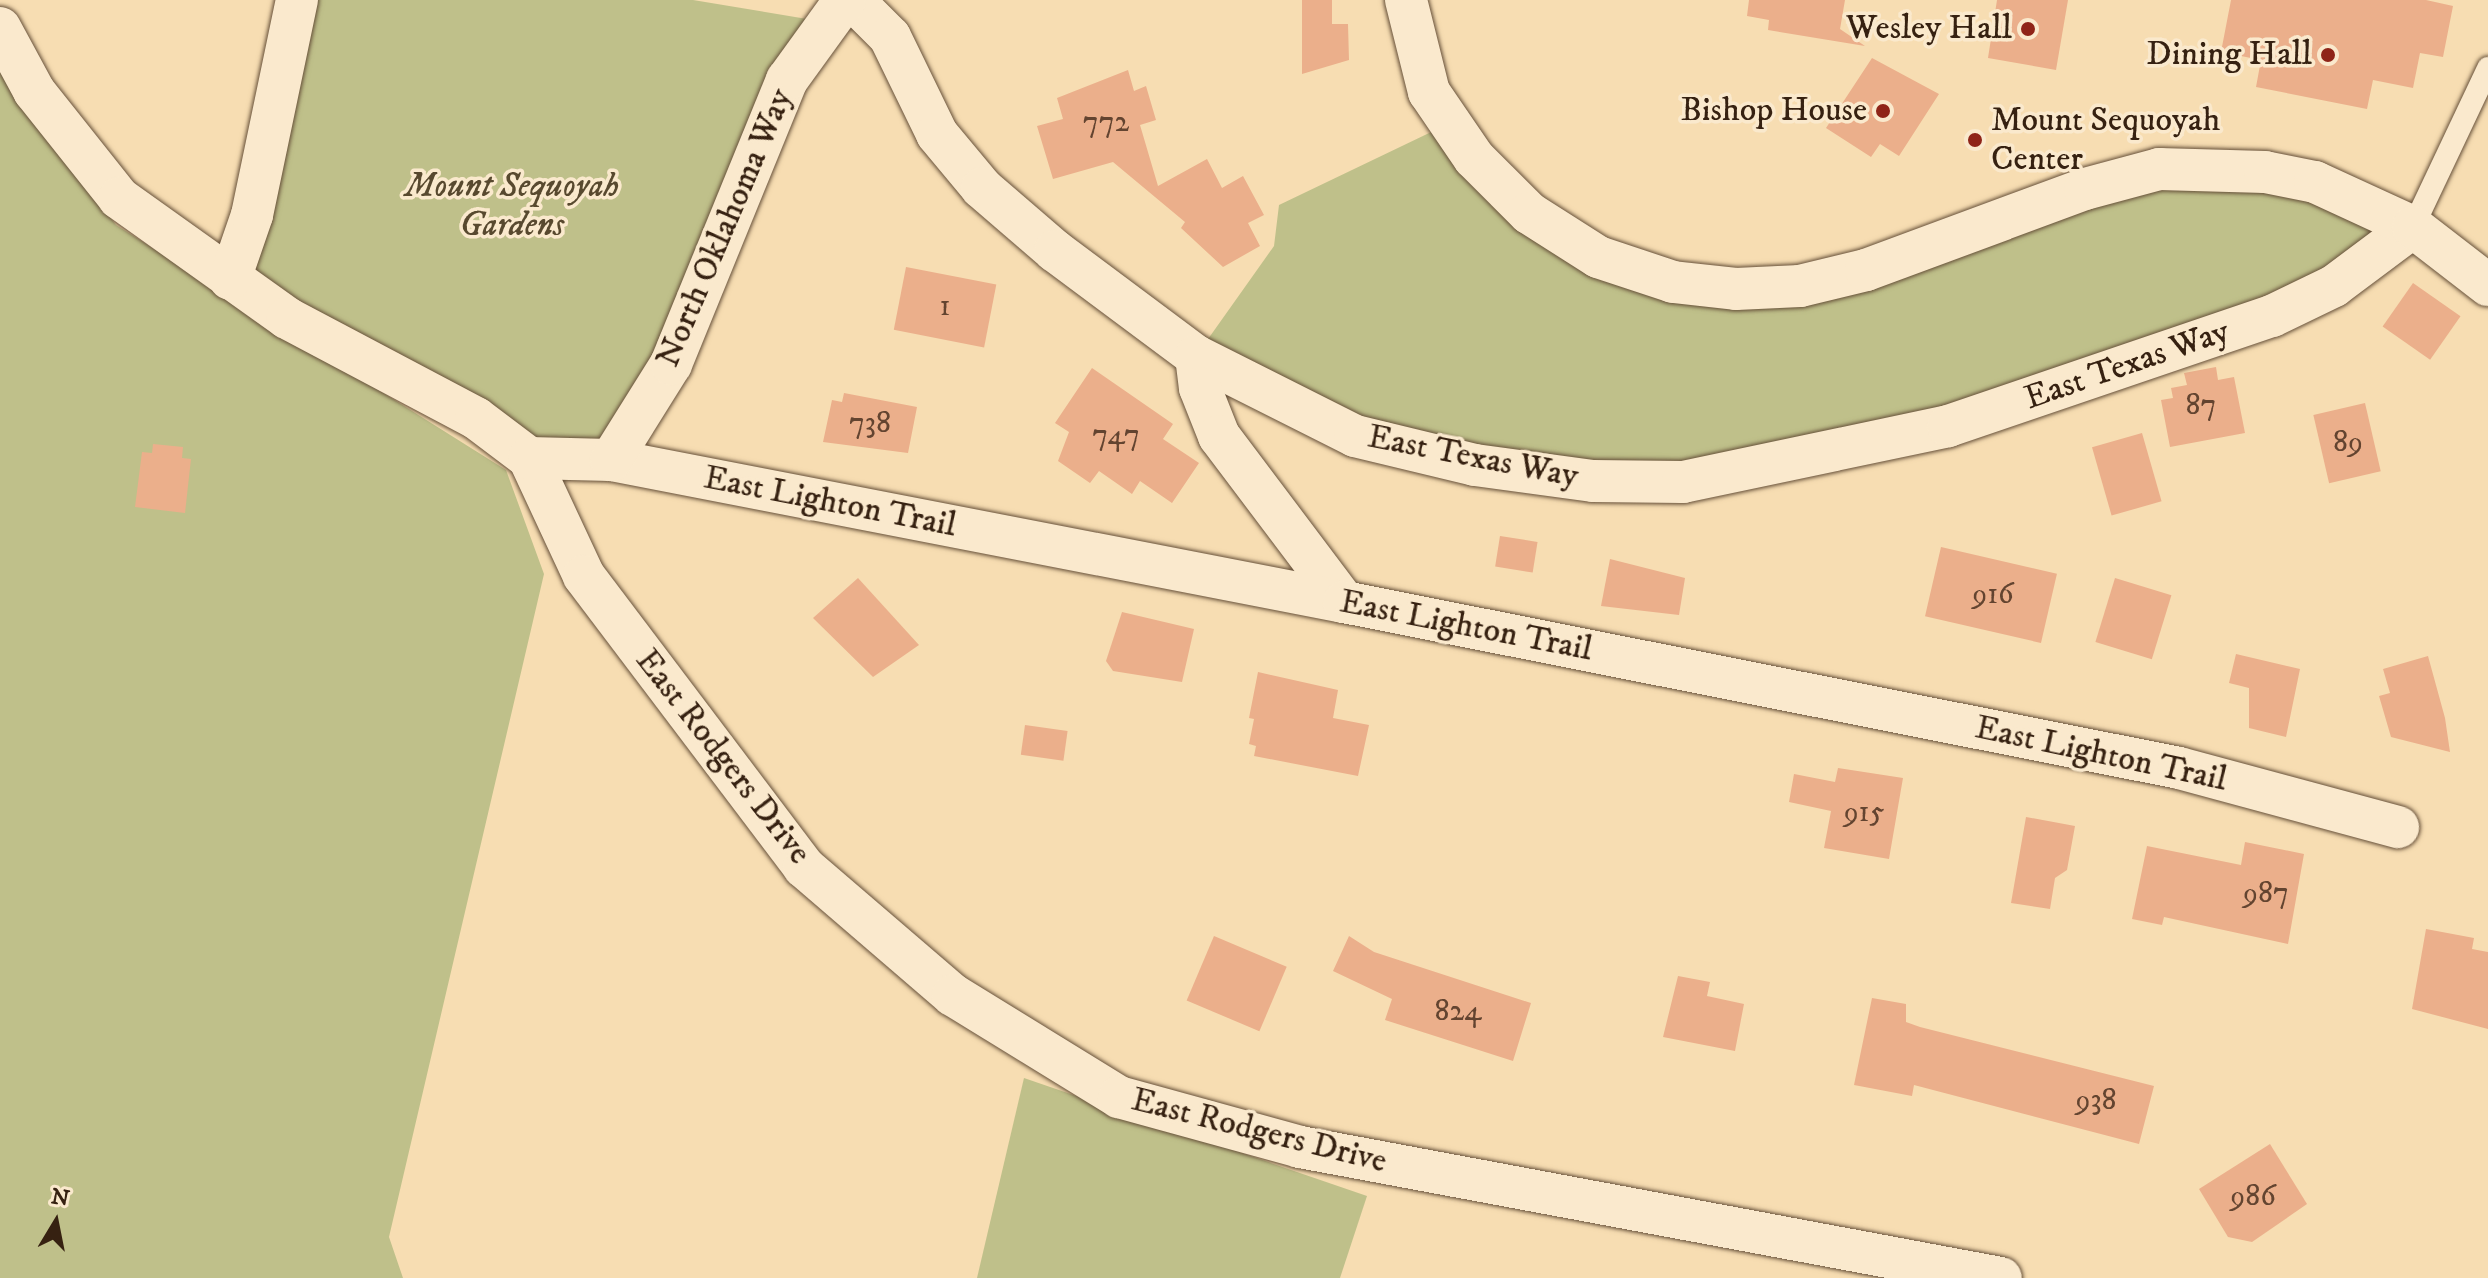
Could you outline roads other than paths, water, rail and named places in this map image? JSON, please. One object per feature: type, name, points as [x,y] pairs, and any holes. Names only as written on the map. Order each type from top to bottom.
[{"type":"street","points":[[230,279],[252,215],[297,0]]},
{"type":"street","name":"North Oklahoma Way","points":[[611,460],[671,364],[787,80],[845,0]]},
{"type":"street","name":"East Texas Way","points":[[853,0],[890,37],[937,134],[982,188],[1196,356],[1355,436],[1475,465],[1593,481],[1683,482],[1948,426],[2272,316],[2334,286],[2413,227]]},
{"type":"street","points":[[1406,0],[1429,92],[1474,158],[1529,213],[1598,257],[1673,282],[1736,289],[1840,277],[2159,169],[2265,172],[2315,182],[2413,227],[2488,285]]},
{"type":"street","name":"East Rodgers Drive","points":[[0,28],[34,91],[119,198],[287,318],[476,418],[529,458],[584,576],[804,867],[953,995],[1119,1097],[1300,1147],[2001,1278]]},
{"type":"street","points":[[1196,356],[1200,388],[1219,436],[1344,602]]},
{"type":"street","name":"East Lighton Trail","points":[[529,458],[611,460],[1344,602],[2152,762],[2398,827]]},
{"type":"lane","points":[[2413,227],[2488,68]]},
{"type":"place","name":"Wesley Hall","points":[[2028,29]]},
{"type":"place","name":"Dining Hall","points":[[2328,55]]},
{"type":"place","name":"Bishop House","points":[[1883,111]]},
{"type":"place","name":"Mount Sequoyah Center","points":[[1975,140]]},
{"type":"park label","name":"Mount Sequoyah Gardens","points":[[512,206]]}]
